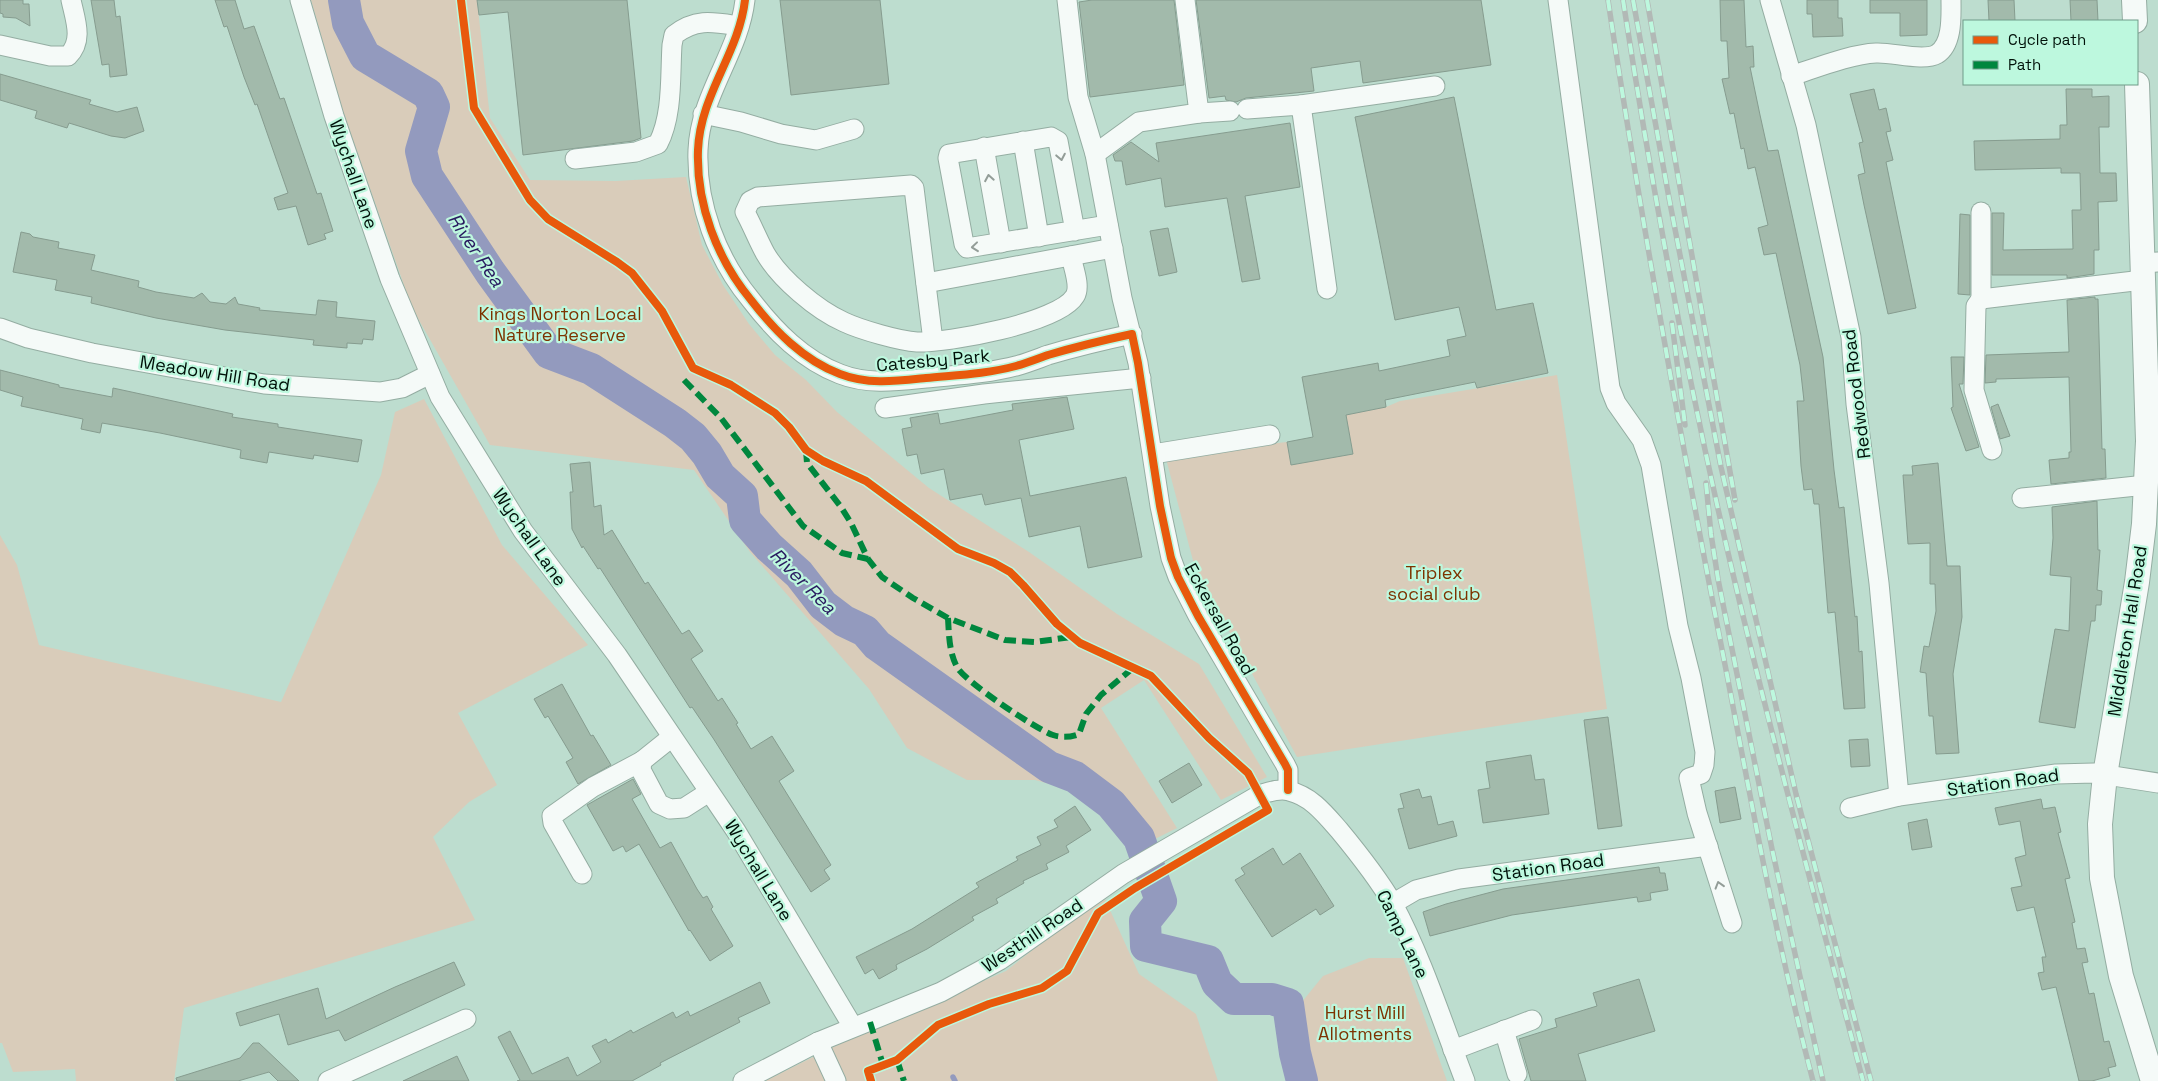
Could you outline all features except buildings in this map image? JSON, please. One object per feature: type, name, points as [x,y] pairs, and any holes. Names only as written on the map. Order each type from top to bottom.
[{"type":"main road","points":[[2134,0],[2135,20]]},
{"type":"main road","name":"Middleton Hall Road","points":[[2137,85],[2148,268],[2148,441],[2146,485],[2137,582],[2105,775],[2100,824],[2102,878],[2121,976],[2154,1081]]},
{"type":"street","points":[[0,45],[50,56],[68,56],[75,49],[78,35],[71,0]]},
{"type":"street","name":"Wychall Lane","points":[[300,0],[334,116],[390,279],[440,397],[523,531],[617,655],[736,831],[853,1027]]},
{"type":"street","name":"Catesby Park","points":[[745,0],[739,26],[712,89],[704,114],[698,150],[700,189],[709,225],[719,250],[745,293],[768,322],[800,351],[827,368],[855,378],[884,382],[975,373],[1017,366],[1046,356],[1132,334]]},
{"type":"street","name":"Eckersall Road","points":[[1066,0],[1078,98],[1096,154],[1122,298],[1141,378],[1168,544],[1178,577],[1198,616],[1287,766],[1288,790]]},
{"type":"street","points":[[1185,0],[1199,113]]},
{"type":"street","points":[[1558,0],[1610,388],[1616,403],[1642,440],[1651,465],[1678,626],[1691,678],[1705,752],[1704,765],[1700,774],[1689,778],[1732,923]]},
{"type":"street","name":"Redwood Road","points":[[1770,0],[1806,125],[1851,337],[1856,404],[1879,582],[1899,796]]},
{"type":"street","points":[[1791,76],[1832,62],[1876,52],[1920,56],[1936,55],[1942,50],[1951,29],[1951,0]]},
{"type":"street","points":[[575,159],[636,152],[658,144],[664,133],[674,35],[689,25],[700,23],[715,22],[739,26]]},
{"type":"street","points":[[1096,154],[1139,122],[1199,113],[1301,105],[1435,86]]},
{"type":"street","points":[[1301,105],[1327,289]]},
{"type":"street","points":[[704,114],[741,122],[781,134],[816,140],[854,129]]},
{"type":"street","points":[[1075,231],[1058,141],[1051,137],[949,154],[948,158],[964,244],[967,248],[1039,237],[1075,231],[1108,225]]},
{"type":"street","points":[[1023,141],[1039,237]]},
{"type":"street","points":[[984,147],[1001,243]]},
{"type":"street","points":[[933,341],[914,188],[912,185],[758,197],[750,200],[746,207],[746,212],[766,254],[784,278],[817,306],[844,322],[916,342],[933,341],[1000,331],[1052,312],[1071,301],[1075,296],[1077,289],[1071,256]]},
{"type":"street","points":[[1981,212],[1981,299],[1976,306],[1974,390],[1992,450]]},
{"type":"street","points":[[926,283],[1113,248]]},
{"type":"street","points":[[1981,299],[2148,268]]},
{"type":"street","name":"Meadow Hill Road","points":[[0,328],[28,338],[92,353],[264,384],[380,392],[402,388],[430,374]]},
{"type":"street","points":[[885,408],[984,394],[1141,378]]},
{"type":"street","points":[[1152,454],[1270,435]]},
{"type":"street","points":[[2022,498],[2146,485]]},
{"type":"street","points":[[582,874],[553,823],[552,816],[593,787],[642,761],[672,737]]},
{"type":"street","points":[[642,761],[642,770],[659,804],[670,809],[684,808],[709,792]]},
{"type":"street","name":"Station Road","points":[[1850,808],[1899,796],[2056,774],[2094,772],[2158,783]]},
{"type":"street","name":"Camp Lane","points":[[1288,790],[1304,797],[1323,812],[1358,854],[1392,904],[1424,976],[1465,1081]]},
{"type":"street","name":"Westhill Road","points":[[743,1081],[818,1042],[941,992],[1000,960],[1123,874],[1259,795],[1288,790]]},
{"type":"street","name":"Station Road","points":[[1392,904],[1416,890],[1459,879],[1708,846]]},
{"type":"street","points":[[328,1081],[466,1019]]},
{"type":"street","points":[[1453,1050],[1532,1020]]},
{"type":"street","points":[[1504,1030],[1516,1074]]},
{"type":"street","points":[[818,1042],[836,1081]]},
{"type":"green space","name":"Kings Norton Local Nature Reserve","points":[[311,0],[477,0],[490,118],[530,180],[616,181],[686,177],[702,245],[723,285],[749,324],[775,355],[806,380],[837,412],[929,488],[1029,552],[1117,614],[1199,664],[1267,777],[1221,800],[1144,680],[1101,708],[1177,828],[1133,850],[1080,792],[1035,780],[967,780],[907,748],[869,689],[750,552],[694,470],[490,445],[412,308],[342,109]]},
{"type":"green space","name":"Triplex social club","points":[[1557,375],[1607,709],[1297,757],[1195,568],[1165,455],[1287,442],[1291,465],[1353,454],[1346,415],[1386,407],[1400,401]]},
{"type":"green space","points":[[424,399],[502,545],[588,645],[458,713],[497,785],[469,802],[433,837],[475,920],[184,1008],[174,1081],[76,1081],[75,1069],[13,1072],[2,1043],[0,1043],[0,535],[17,565],[39,645],[281,702],[381,475],[395,412]]},
{"type":"green space","points":[[1105,899],[1139,974],[1196,1014],[1218,1081],[765,1081],[843,1042],[1006,971],[1088,906]]},
{"type":"green space","name":"Hurst Mill Allotments","points":[[1369,958],[1403,958],[1447,1081],[1310,1081],[1302,1050],[1293,1030],[1297,1008],[1323,976]]},
{"type":"waterway","name":"River Rea","points":[[344,0],[348,23],[365,56],[428,94],[434,107],[421,151],[427,176],[490,272],[549,353],[591,369],[675,423],[693,437],[707,454],[720,476],[742,496],[745,520],[769,547],[799,574],[823,605],[844,621],[865,631],[877,645],[1049,767],[1075,777],[1111,804],[1139,838],[1161,901],[1145,921],[1146,946],[1208,961],[1217,983],[1234,999],[1272,999],[1288,1004],[1295,1053],[1302,1081]]},
{"type":"waterway","points":[[953,1077],[955,1081]]},
{"type":"railway","points":[[1608,0],[1649,254],[1746,777],[1788,981],[1813,1081]]},
{"type":"railway","points":[[1623,0],[1672,288],[1701,431],[1764,701],[1863,1081]]},
{"type":"railway","points":[[1633,0],[1721,467],[1796,794],[1871,1081]]},
{"type":"railway","points":[[1647,0],[1735,500]]},
{"type":"railway","points":[[1672,323],[1685,425]]},
{"type":"railway","points":[[1706,483],[1718,579],[1772,849],[1823,1081]]},
{"type":"marked path","points":[[684,380],[721,418],[803,526],[842,553],[868,559]]},
{"type":"marked path","points":[[806,450],[807,463],[841,507],[851,523],[868,559],[882,577],[948,618],[1005,640],[1035,642],[1071,637]]},
{"type":"marked path","points":[[948,618],[952,655],[962,674],[1017,715],[1056,736],[1066,737],[1079,734],[1086,714],[1101,695],[1134,667]]},
{"type":"marked path","points":[[870,1022],[883,1065]]},
{"type":"marked path","points":[[897,1060],[904,1081]]},
{"type":"cycle path","points":[[461,0],[474,108],[530,200],[548,219],[632,273],[662,311],[693,368],[731,385],[775,413],[789,427],[806,450],[823,461],[866,481],[958,549],[994,563],[1010,572],[1057,624],[1080,643],[1151,676],[1209,738],[1248,773],[1268,810],[1135,888],[1098,913],[1067,971],[1042,988],[989,1004],[938,1025],[897,1060],[868,1071],[871,1081]]},
{"type":"cycle path","points":[[745,0],[735,38],[705,111],[700,130],[698,150],[701,190],[711,230],[728,267],[739,284],[770,323],[802,353],[840,374],[861,380],[893,381],[994,371],[1020,365],[1069,349],[1132,334],[1160,506],[1171,558],[1178,577],[1198,616],[1285,764],[1288,770],[1288,790]]}]
